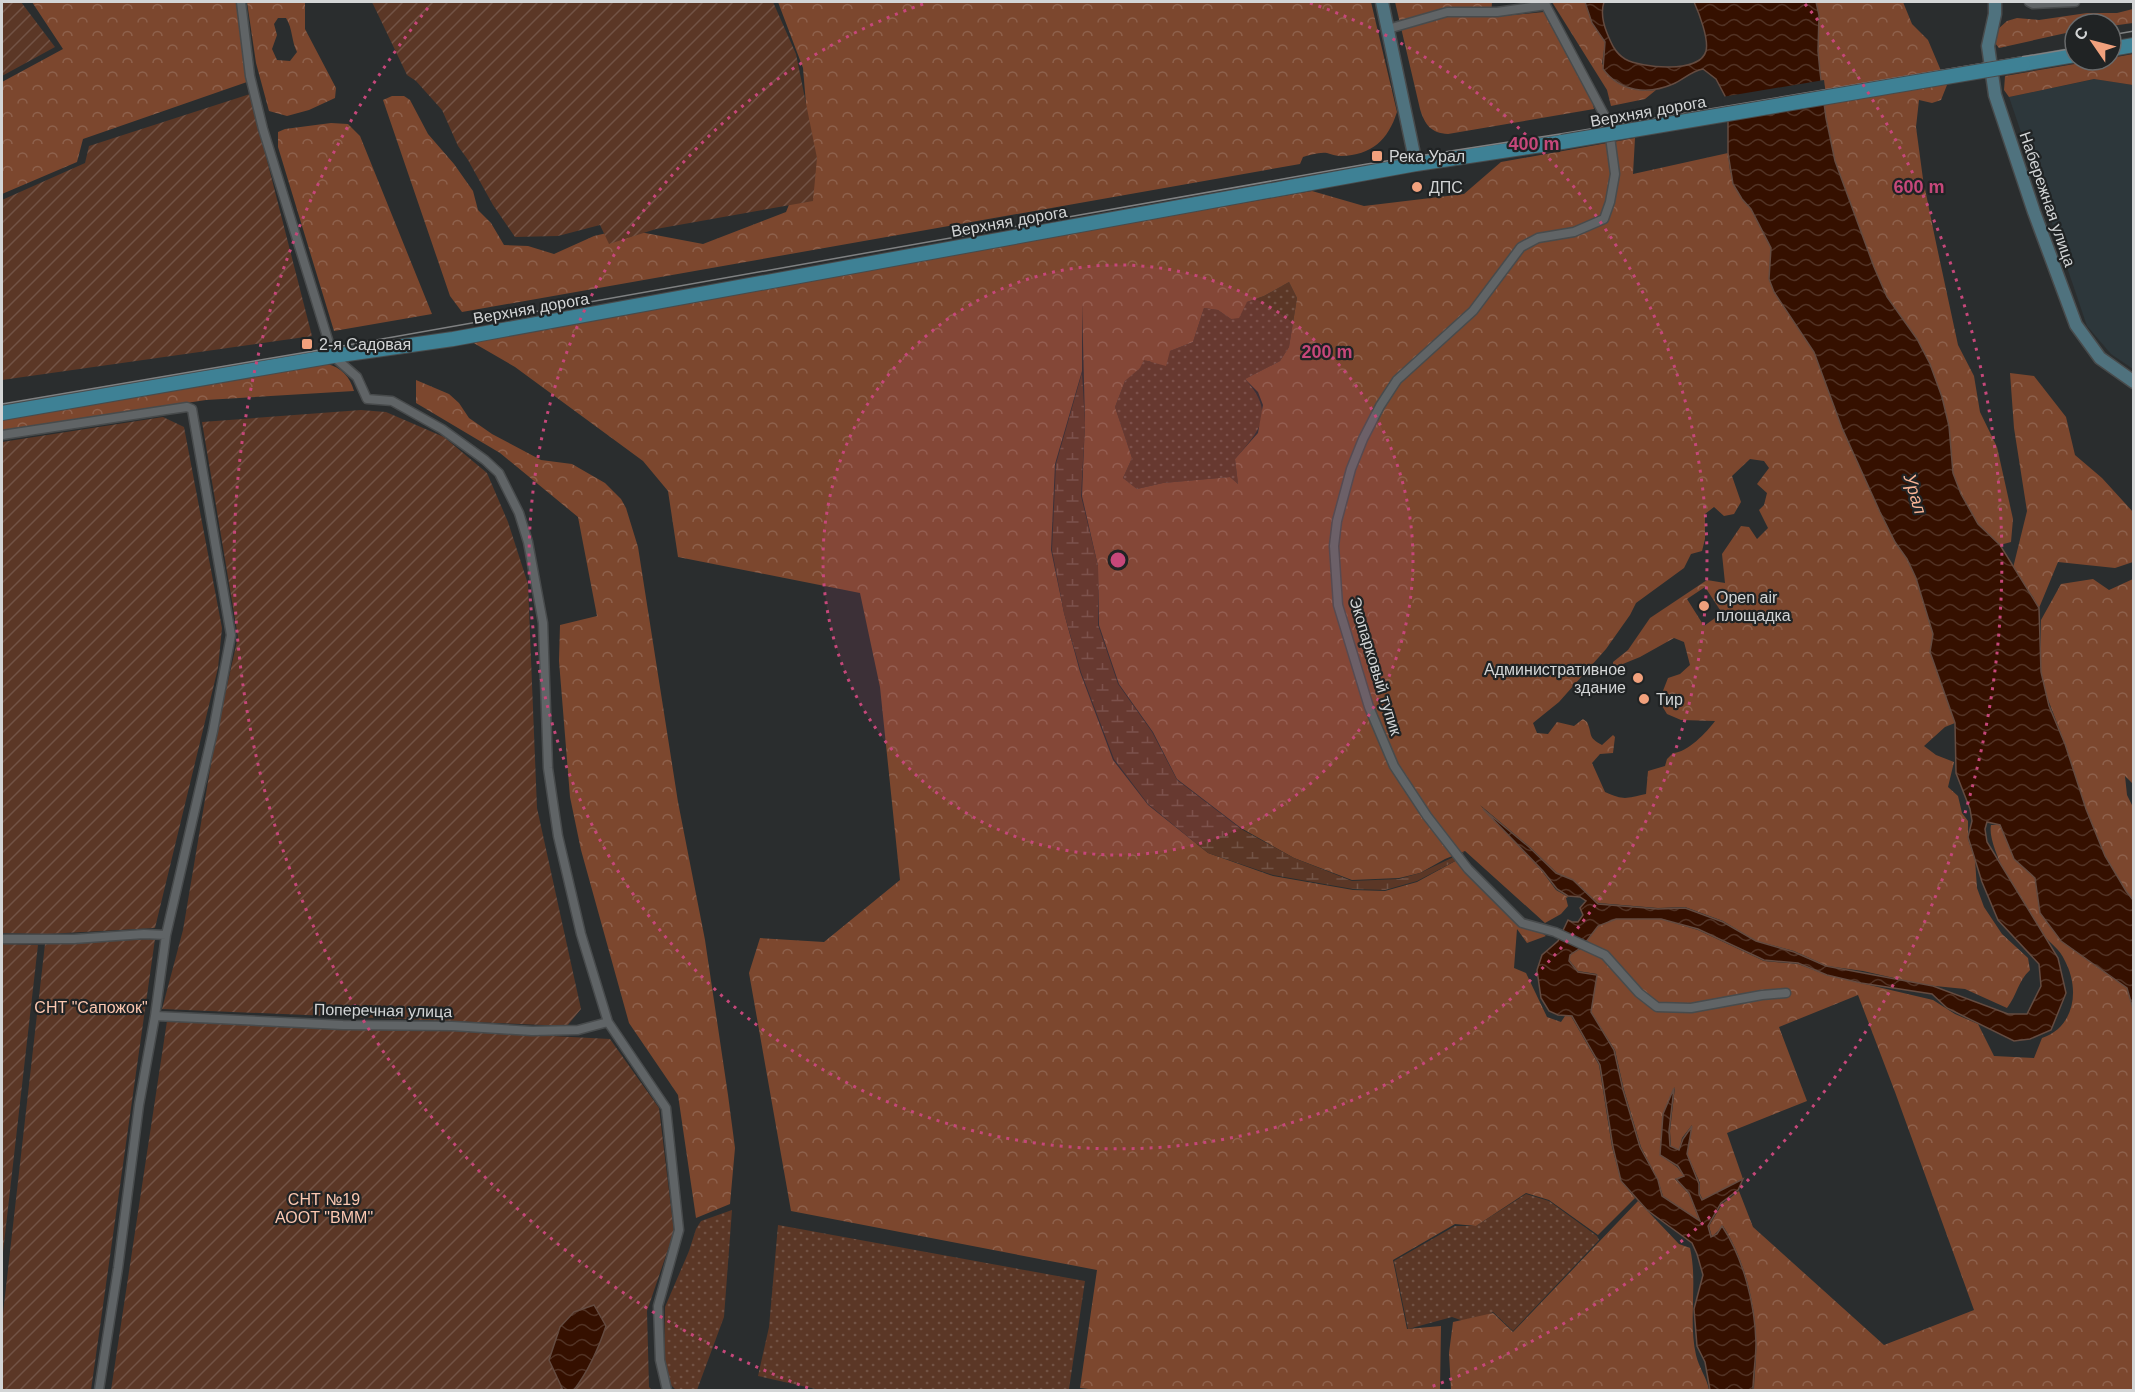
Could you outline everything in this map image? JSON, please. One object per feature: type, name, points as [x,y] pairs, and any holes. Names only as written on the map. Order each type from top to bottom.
[{"type":"main road","points":[[1382,2],[1416,164]]},
{"type":"main road","name":"Набережная улица","points":[[1995,2],[1995,14],[1988,46],[1995,95],[2034,212],[2076,325],[2100,358],[2133,382]]},
{"type":"main road","name":"Верхняя дорога","points":[[2,413],[333,356],[453,339],[1416,164],[1562,142],[2063,57]]},
{"type":"street","points":[[241,2],[250,76],[263,129],[333,356],[357,377],[367,399],[392,401],[442,429],[499,473],[519,513],[528,542],[543,623],[548,768],[558,836],[581,934],[608,1022],[666,1108],[679,1230],[658,1306],[660,1360],[667,1390]]},
{"type":"street","points":[[2029,2],[2033,4],[2075,2]]},
{"type":"street","points":[[1388,29],[1447,12],[1497,12],[1545,4]]},
{"type":"street","name":"Экопарковый тупик","points":[[1545,4],[1608,122],[1615,174],[1610,202],[1604,219],[1574,232],[1538,238],[1521,247],[1473,310],[1397,380],[1376,414],[1351,469],[1337,521],[1334,546],[1338,605],[1369,707],[1394,765],[1427,816],[1468,869],[1522,923],[1555,932],[1605,955],[1640,993],[1657,1007],[1691,1008],[1786,993]]},
{"type":"street","points":[[2,435],[187,407],[192,409],[231,635],[213,731],[166,935],[155,1016],[139,1105],[99,1390]]},
{"type":"street","points":[[2,939],[166,935]]},
{"type":"street","name":"Поперечная улица","points":[[155,1016],[343,1025],[452,1026],[532,1031],[578,1030],[608,1022]]},
{"type":"shaded area","points":[[2095,79],[2133,85],[2133,369],[2111,354],[2087,326],[2009,97]]},
{"type":"green space","points":[[2,2],[21,2],[55,47],[2,76]]},
{"type":"green space","points":[[32,2],[236,2],[247,82],[83,139],[77,162],[2,194],[2,82],[63,49]]},
{"type":"green space","points":[[247,2],[305,2],[305,29],[336,88],[335,98],[309,110],[287,116],[269,111],[256,63]],"holes":[[[278,18],[286,18],[297,52],[290,61],[277,60],[272,49],[277,35],[274,24]]]},
{"type":"green space","points":[[372,2],[773,2],[796,54],[817,158],[813,201],[656,229],[609,244],[600,225],[558,236],[515,237],[458,146],[442,110],[416,81],[407,75]]},
{"type":"green space","points":[[778,2],[1371,2],[1397,112],[1384,138],[1362,153],[1339,156],[1318,153],[1303,157],[1300,164],[462,312],[450,296],[383,100],[392,96],[404,96],[410,100],[428,134],[454,164],[473,191],[478,210],[491,223],[504,245],[528,246],[554,254],[594,236],[624,229],[703,244],[786,212],[810,153],[803,68]]},
{"type":"green space","points":[[1395,2],[1492,2],[1491,17],[1544,12],[1580,72],[1594,109],[1448,134],[1433,130],[1424,120],[1420,109]]},
{"type":"green space","points":[[1552,2],[1585,2],[1592,23],[1605,42],[1602,64],[1631,88],[1656,90],[1645,99],[1611,106],[1607,90]]},
{"type":"green space","points":[[1816,2],[1903,2],[1912,24],[1928,40],[1947,85],[1941,100],[1932,103],[1919,100],[1916,127],[1923,179],[1958,345],[1974,376],[1980,412],[1997,447],[2013,519],[2011,542],[2000,545],[1978,524],[1961,494],[1953,473],[1949,442],[1917,339],[1887,297],[1835,161],[1820,72],[1819,15]]},
{"type":"green space","points":[[2133,9],[2133,23],[2123,24],[2123,12],[2121,12]]},
{"type":"green space","points":[[2063,16],[2063,34],[1999,48],[1995,43],[1997,30],[2007,21],[2017,18],[2039,20]]},
{"type":"green space","points":[[2133,54],[2133,85],[2094,79],[2009,97],[2004,90],[2005,76],[2063,66],[2063,72],[2123,72],[2123,56]]},
{"type":"green space","points":[[250,94],[312,336],[2,380],[2,200],[85,163],[89,146]]},
{"type":"green space","points":[[331,123],[348,124],[360,136],[432,314],[334,331],[278,147],[278,132]]},
{"type":"green space","points":[[1635,138],[1633,174],[1728,153],[1730,171],[1742,199],[1751,209],[1771,248],[1769,279],[1774,292],[1814,352],[1842,428],[1880,512],[1916,578],[1933,634],[1930,652],[1955,723],[1945,727],[1924,746],[1936,755],[1954,762],[1948,787],[1958,796],[1962,813],[1968,821],[1968,839],[1975,860],[1977,888],[1984,907],[2002,934],[2028,958],[2030,970],[2007,1008],[1965,989],[1925,985],[1863,971],[1827,966],[1794,951],[1756,941],[1723,921],[1685,907],[1658,908],[1598,903],[1573,880],[1557,873],[1480,805],[1542,871],[1556,890],[1568,897],[1566,898],[1568,906],[1561,914],[1545,923],[1465,851],[1420,873],[1399,878],[1352,880],[1294,858],[1241,828],[1177,779],[1153,732],[1119,684],[1099,625],[1098,566],[1082,496],[1085,422],[1082,302],[1082,371],[1055,464],[1051,550],[1064,613],[1080,672],[1113,760],[1148,805],[1208,853],[1273,876],[1353,890],[1385,891],[1417,882],[1459,859],[1485,887],[1546,936],[1527,943],[1517,929],[1514,968],[1526,973],[1547,1017],[1561,1022],[1565,1016],[1571,1016],[1599,1065],[1612,1147],[1621,1181],[1635,1198],[1598,1235],[1549,1200],[1526,1193],[1476,1226],[1455,1224],[1393,1260],[1407,1329],[1441,1326],[1440,1390],[1097,1390],[1080,1388],[1097,1270],[791,1211],[749,973],[760,938],[824,942],[900,880],[880,687],[860,593],[678,557],[668,491],[643,461],[515,367],[465,338],[1312,191],[1364,206],[1464,194],[1501,162]],"holes":[[[1289,282],[1297,298],[1289,347],[1280,361],[1245,379],[1258,392],[1263,405],[1258,433],[1235,459],[1238,484],[1230,477],[1163,483],[1137,489],[1123,478],[1132,458],[1115,407],[1125,381],[1140,368],[1144,360],[1166,366],[1170,351],[1193,342],[1204,308],[1218,310],[1231,319],[1239,318],[1247,302],[1264,296]],[[1750,459],[1764,461],[1769,468],[1757,484],[1767,493],[1764,505],[1759,510],[1768,528],[1757,539],[1749,527],[1741,526],[1722,554],[1725,583],[1707,580],[1650,618],[1628,650],[1613,662],[1613,668],[1640,657],[1674,638],[1684,642],[1690,665],[1680,674],[1668,678],[1659,701],[1667,714],[1681,720],[1715,721],[1690,746],[1673,753],[1667,759],[1665,766],[1648,771],[1646,794],[1625,798],[1617,797],[1605,792],[1592,763],[1600,754],[1613,753],[1615,737],[1613,735],[1602,745],[1592,738],[1587,722],[1583,719],[1574,726],[1557,722],[1548,734],[1537,733],[1533,723],[1559,702],[1606,649],[1636,603],[1684,568],[1691,554],[1702,551],[1705,539],[1705,514],[1714,507],[1724,516],[1734,514],[1741,502],[1732,476]],[[1705,587],[1722,613],[1704,626],[1687,599]]]},
{"type":"green space","points":[[1289,282],[1297,298],[1289,347],[1280,361],[1245,379],[1260,402],[1262,412],[1257,430],[1235,459],[1238,484],[1230,477],[1163,483],[1137,489],[1123,478],[1132,458],[1115,407],[1125,381],[1139,368],[1144,359],[1150,362],[1193,342],[1204,308],[1218,310],[1231,319],[1247,302],[1264,296]]},
{"type":"green space","points":[[327,364],[344,373],[354,391],[206,400],[2,431],[2,419]]},
{"type":"green space","points":[[1082,373],[1085,423],[1081,496],[1098,566],[1098,625],[1118,684],[1152,732],[1177,780],[1241,829],[1294,858],[1352,881],[1399,879],[1420,873],[1464,852],[1459,859],[1417,881],[1385,890],[1353,889],[1273,875],[1208,853],[1148,804],[1114,759],[1081,672],[1064,613],[1052,550],[1056,464]]},
{"type":"green space","points":[[2010,373],[2034,376],[2066,417],[2075,455],[2102,478],[2133,512],[2133,562],[2115,568],[2058,562],[2039,608],[2013,568],[2027,511],[2014,428]]},
{"type":"green space","points":[[416,380],[449,394],[459,403],[469,418],[492,434],[541,460],[572,464],[605,483],[621,499],[626,508],[638,547],[678,802],[705,940],[735,1148],[730,1204],[696,1218],[678,1095],[629,1023],[581,850],[570,797],[559,661],[560,625],[597,616],[578,517],[500,453],[416,403]]},
{"type":"green space","points":[[361,410],[386,412],[444,437],[487,473],[508,522],[528,584],[537,808],[581,1009],[567,1026],[162,1009],[183,930],[216,734],[238,637],[202,422]]},
{"type":"green space","points":[[163,417],[184,427],[222,628],[218,668],[155,928],[47,934],[2,933],[2,442]]},
{"type":"green space","points":[[2093,579],[2109,590],[2133,579],[2133,784],[2125,776],[2127,795],[2133,807],[2133,900],[2105,856],[2086,809],[2044,689],[2041,672],[2041,620],[2061,584]]},
{"type":"green space","points":[[1991,825],[2000,825],[2014,859],[2035,878],[2040,913],[2061,941],[2127,988],[2133,1009],[2133,1390],[1754,1390],[1756,1355],[1754,1313],[1743,1267],[1723,1226],[1712,1237],[1709,1226],[1722,1204],[1739,1191],[1753,1227],[1884,1345],[1974,1310],[1858,995],[1779,1027],[1807,1101],[1727,1133],[1743,1179],[1703,1200],[1700,1194],[1700,1183],[1687,1154],[1692,1125],[1682,1138],[1679,1150],[1671,1146],[1670,1131],[1675,1087],[1663,1114],[1660,1155],[1677,1167],[1684,1176],[1675,1179],[1689,1194],[1699,1220],[1663,1196],[1658,1180],[1641,1147],[1615,1050],[1591,1012],[1597,974],[1578,971],[1570,961],[1570,955],[1582,948],[1598,926],[1616,919],[1661,919],[1698,930],[1764,961],[1798,964],[1827,975],[1933,1000],[1955,1014],[1978,1024],[1994,1056],[2034,1058],[2042,1038],[2053,1033],[2068,1016],[2073,995],[2070,972],[2063,957],[2034,924],[2017,896],[1995,848]]},
{"type":"green space","name":"СНТ \"Сапожок\"","points":[[155,939],[91,1390],[2,1390],[2,1322],[45,944]]},
{"type":"green space","points":[[2,944],[38,945],[2,1261]]},
{"type":"green space","name":"СНТ №19 АООТ \"ВММ\"","points":[[167,1021],[610,1039],[659,1108],[674,1232],[647,1311],[649,1387],[652,1390],[111,1390]]},
{"type":"green space","points":[[1526,1194],[1549,1201],[1597,1236],[1599,1240],[1513,1331],[1493,1312],[1472,1324],[1452,1317],[1408,1329],[1394,1261],[1455,1226],[1476,1226]]},
{"type":"green space","points":[[1638,1201],[1679,1244],[1690,1248],[1693,1275],[1694,1342],[1697,1360],[1709,1390],[1451,1390],[1449,1353],[1453,1322],[1493,1313],[1513,1332]]},
{"type":"green space","points":[[732,1210],[724,1317],[697,1390],[676,1390],[667,1381],[664,1372],[665,1307],[701,1221]]},
{"type":"green space","points":[[778,1225],[1085,1281],[1069,1389],[1077,1390],[820,1390],[758,1376],[769,1327]]},
{"type":"water","name":"Урал","points":[[1585,2],[1604,2],[1603,13],[1606,29],[1614,48],[1622,57],[1644,65],[1669,67],[1693,63],[1706,51],[1705,33],[1694,2],[1816,2],[1819,15],[1820,72],[1835,161],[1887,297],[1917,339],[1930,364],[1942,397],[1949,426],[1953,473],[1961,494],[1978,524],[2000,545],[2039,608],[2041,672],[2049,706],[2105,856],[2133,900],[2133,1009],[2127,988],[2061,941],[2040,913],[2035,878],[2014,859],[2000,825],[1987,822],[1985,829],[1987,842],[2058,958],[2066,993],[2051,1030],[2030,1039],[2014,1041],[1947,1008],[1932,994],[1861,983],[1827,975],[1798,963],[1764,960],[1698,929],[1661,919],[1616,919],[1598,926],[1582,947],[1570,955],[1569,961],[1578,972],[1597,975],[1591,1012],[1614,1050],[1640,1147],[1658,1180],[1662,1196],[1700,1221],[1689,1193],[1676,1179],[1684,1176],[1678,1166],[1660,1155],[1663,1114],[1674,1088],[1669,1131],[1670,1146],[1679,1150],[1692,1126],[1687,1154],[1699,1184],[1699,1194],[1702,1200],[1743,1179],[1738,1190],[1721,1203],[1708,1226],[1711,1237],[1717,1234],[1722,1226],[1730,1239],[1747,1283],[1756,1343],[1753,1390],[1710,1390],[1705,1362],[1697,1346],[1694,1309],[1703,1275],[1697,1254],[1692,1243],[1647,1210],[1621,1181],[1613,1147],[1600,1065],[1572,1016],[1558,1015],[1549,1011],[1541,998],[1537,970],[1542,955],[1558,941],[1568,920],[1578,922],[1583,915],[1580,908],[1586,901],[1580,897],[1568,896],[1557,889],[1543,871],[1483,809],[1556,873],[1573,880],[1598,904],[1658,909],[1685,908],[1723,922],[1756,941],[1794,952],[1826,966],[1933,986],[2008,1014],[2027,1014],[2041,986],[2039,964],[1998,920],[1982,882],[1968,837],[1972,821],[1970,809],[1956,773],[1955,723],[1930,652],[1933,634],[1916,578],[1880,512],[1842,428],[1814,352],[1774,292],[1769,279],[1771,248],[1751,209],[1733,184],[1728,153],[1728,113],[1725,96],[1716,79],[1703,69],[1673,84],[1654,90],[1635,89],[1618,83],[1603,69],[1605,42],[1592,23]]},
{"type":"water","points":[[594,1305],[606,1326],[603,1335],[589,1367],[574,1390],[563,1390],[549,1360],[560,1327],[574,1312]]},
{"type":"pier","points":[[1824,80],[1827,103],[1725,113],[1722,97]]},
{"type":"tram line","points":[[2123,33],[2134,31]]},
{"type":"tram line","points":[[2,404],[331,348],[1367,164],[2063,50]]},
{"type":"place","name":"Река Урал","points":[[1377,156]]},
{"type":"place","name":"ДПС","points":[[1417,187]]},
{"type":"place","name":"2-я Садовая","points":[[307,344]]},
{"type":"place","name":"Open air площадка","points":[[1704,606]]},
{"type":"place","name":"Административное здание","points":[[1638,678]]},
{"type":"place","name":"Тир","points":[[1644,699]]}]
